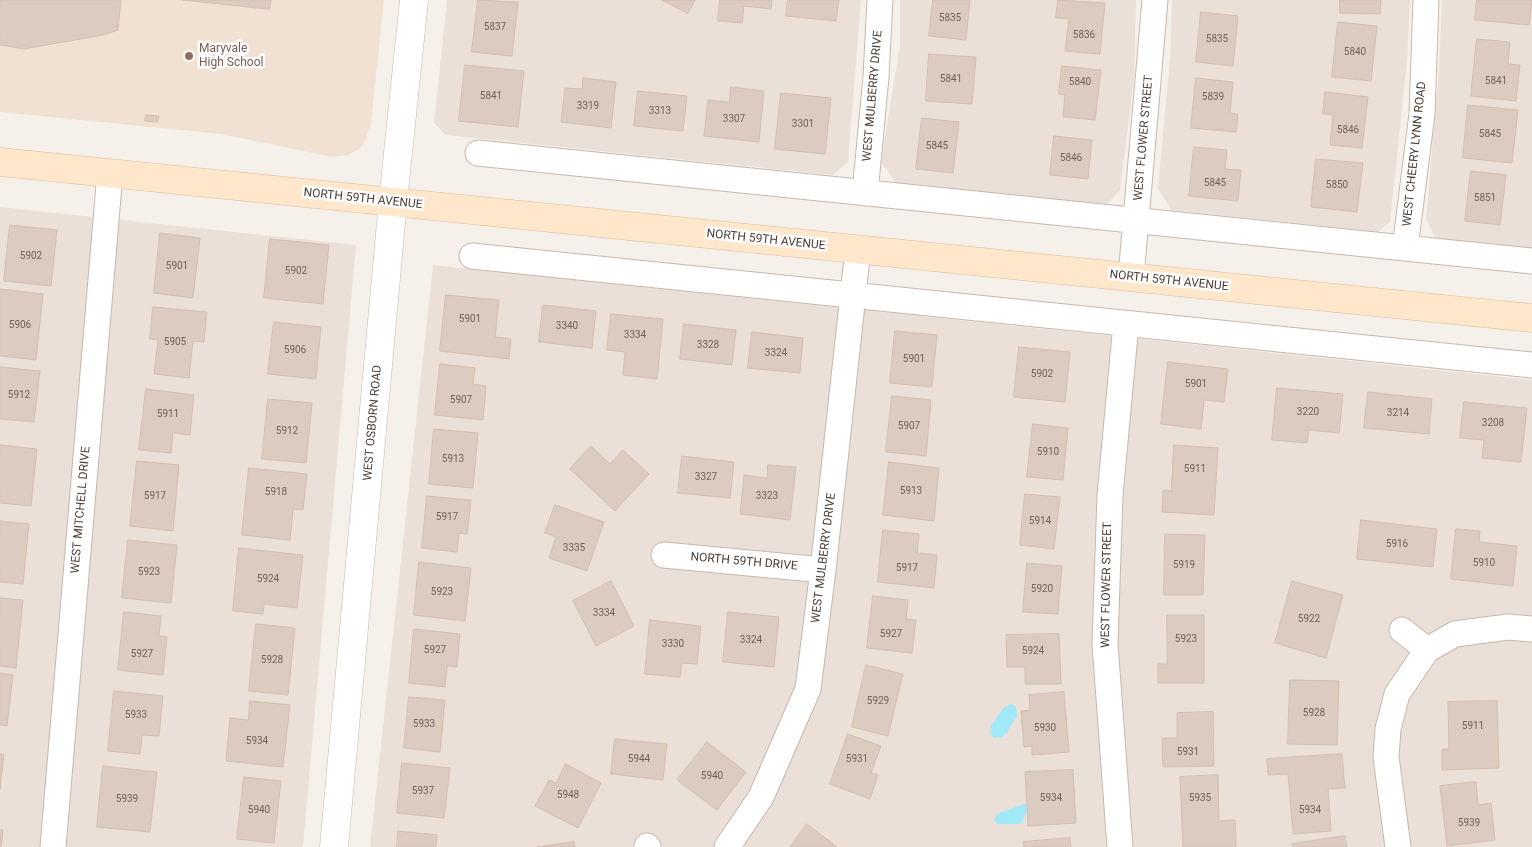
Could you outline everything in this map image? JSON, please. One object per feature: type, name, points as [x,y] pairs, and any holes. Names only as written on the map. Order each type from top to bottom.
[{"type":"main road","name":"NORTH 59TH AVENUE","points":[[0,162],[1532,318]]},
{"type":"street","name":"WEST OSBORN ROAD","points":[[334,847],[393,201],[414,0]]},
{"type":"street","name":"WEST MULBERRY DRIVE","points":[[865,193],[876,77],[880,0]]},
{"type":"street","name":"WEST FLOWER STREET","points":[[1131,277],[1155,0]]},
{"type":"street","name":"WEST CHEERY LYNN ROAD","points":[[1405,248],[1422,114],[1426,0]]},
{"type":"street","points":[[478,153],[1532,261]]},
{"type":"street","name":"WEST MITCHELL DRIVE","points":[[53,847],[110,173]]},
{"type":"street","name":"WEST MULBERRY DRIVE","points":[[727,847],[761,797],[808,689],[824,570],[858,249]]},
{"type":"street","points":[[472,256],[1532,365]]},
{"type":"street","name":"WEST FLOWER STREET","points":[[1120,847],[1105,644],[1110,495],[1126,324]]},
{"type":"street","name":"NORTH 59TH DRIVE","points":[[664,555],[824,570]]},
{"type":"street","points":[[1398,847],[1386,756],[1388,729],[1397,694],[1427,650],[1455,634],[1508,627],[1532,630]]},
{"type":"street","points":[[1402,630],[1427,650]]},
{"type":"shaded area","name":"Maryvale High School","points":[[0,0],[384,0],[371,123],[366,139],[361,148],[348,155],[332,157],[221,134],[0,112]]},
{"type":"shaded area","points":[[447,0],[861,0],[848,162],[833,175],[446,135],[434,123]]},
{"type":"shaded area","points":[[900,0],[1136,0],[1134,78],[1120,190],[1105,206],[896,183],[881,162],[900,45]]},
{"type":"shaded area","points":[[1172,0],[1410,0],[1407,62],[1390,222],[1378,232],[1171,210],[1158,188],[1170,58]]},
{"type":"shaded area","points":[[1442,0],[1532,0],[1532,248],[1437,241],[1426,219],[1439,70]]},
{"type":"shaded area","points":[[0,207],[356,245],[303,847],[0,847]]},
{"type":"shaded area","points":[[433,265],[1532,380],[1532,847],[370,847]]},
{"type":"water","points":[[1011,704],[1016,707],[1017,716],[1007,734],[1005,733],[1003,737],[994,738],[990,733],[992,728],[990,727],[1005,706]]},
{"type":"water","points":[[1024,804],[1028,805],[1028,808],[1021,824],[998,824],[994,821],[997,814]]},
{"type":"building","points":[[0,0],[121,0],[118,30],[103,35],[24,49],[0,45]]},
{"type":"building","points":[[183,0],[271,0],[270,9]]},
{"type":"building","points":[[478,0],[518,2],[512,56],[472,52]]},
{"type":"building","points":[[662,0],[695,0],[688,13]]},
{"type":"building","points":[[720,0],[772,0],[771,9],[744,6],[742,23],[718,21]]},
{"type":"building","points":[[788,0],[839,0],[836,21],[786,16]]},
{"type":"building","points":[[933,0],[970,0],[966,40],[929,36]]},
{"type":"building","points":[[1058,0],[1105,3],[1100,54],[1065,51],[1069,19],[1056,18]]},
{"type":"building","points":[[1340,0],[1381,0],[1380,14],[1340,13]]},
{"type":"building","points":[[1477,0],[1532,0],[1529,25],[1475,20]]},
{"type":"building","points":[[1201,12],[1238,16],[1233,66],[1196,62]]},
{"type":"building","points":[[1338,22],[1377,26],[1371,81],[1332,77]]},
{"type":"building","points":[[1477,39],[1510,42],[1508,64],[1520,65],[1516,101],[1471,96]]},
{"type":"building","points":[[929,54],[976,57],[972,104],[926,101]]},
{"type":"building","points":[[465,65],[524,71],[518,127],[459,121]]},
{"type":"building","points":[[1062,66],[1101,70],[1095,120],[1063,117],[1065,95],[1059,94]]},
{"type":"building","points":[[583,78],[616,82],[611,128],[561,122],[565,88],[582,89]]},
{"type":"building","points":[[1196,78],[1233,82],[1230,113],[1238,114],[1236,132],[1191,128]]},
{"type":"building","points":[[731,87],[764,91],[759,142],[704,136],[708,100],[729,102]]},
{"type":"building","points":[[638,91],[687,96],[683,131],[634,126]]},
{"type":"building","points":[[1325,92],[1368,97],[1362,148],[1330,145],[1333,115],[1323,114]]},
{"type":"building","points":[[781,93],[831,98],[825,154],[775,149]]},
{"type":"building","points":[[1468,105],[1518,110],[1512,163],[1463,158]]},
{"type":"building","points":[[146,115],[159,116],[158,122],[145,121]]},
{"type":"building","points":[[922,118],[959,122],[953,173],[916,169]]},
{"type":"building","points":[[1054,136],[1092,140],[1088,179],[1050,175]]},
{"type":"building","points":[[1194,147],[1227,150],[1225,169],[1241,170],[1238,201],[1189,196]]},
{"type":"building","points":[[1316,159],[1363,163],[1357,212],[1311,207]]},
{"type":"building","points":[[1471,171],[1506,175],[1500,225],[1465,221]]},
{"type":"building","points":[[10,225],[57,230],[51,286],[4,281]]},
{"type":"building","points":[[160,233],[200,238],[193,298],[154,293]]},
{"type":"building","points":[[270,239],[329,245],[323,304],[264,298]]},
{"type":"building","points":[[0,289],[43,294],[36,360],[0,356]]},
{"type":"building","points":[[446,295],[499,300],[495,337],[511,339],[509,359],[440,351]]},
{"type":"building","points":[[543,305],[596,311],[592,348],[539,342]]},
{"type":"building","points":[[153,307],[207,312],[204,342],[193,341],[189,378],[154,374],[158,340],[150,339]]},
{"type":"building","points":[[611,314],[663,319],[657,379],[623,375],[625,352],[607,350]]},
{"type":"building","points":[[274,322],[321,327],[316,379],[268,374]]},
{"type":"building","points":[[684,324],[736,330],[732,365],[680,359]]},
{"type":"building","points":[[895,331],[937,335],[932,387],[890,383]]},
{"type":"building","points":[[752,332],[803,338],[800,373],[748,368]]},
{"type":"building","points":[[1019,347],[1070,352],[1065,402],[1014,397]]},
{"type":"building","points":[[1168,362],[1228,369],[1224,402],[1204,400],[1201,429],[1161,424]]},
{"type":"building","points":[[440,364],[475,368],[473,384],[486,386],[483,420],[435,415]]},
{"type":"building","points":[[0,367],[40,371],[34,422],[0,419]]},
{"type":"building","points":[[1277,388],[1343,394],[1339,433],[1309,430],[1307,443],[1272,440]]},
{"type":"building","points":[[146,389],[194,395],[190,435],[173,433],[171,453],[139,450]]},
{"type":"building","points":[[1368,392],[1432,399],[1429,434],[1364,428]]},
{"type":"building","points":[[892,396],[931,400],[926,456],[886,452]]},
{"type":"building","points":[[268,399],[312,403],[306,463],[262,459]]},
{"type":"building","points":[[1464,402],[1527,408],[1521,462],[1482,458],[1484,440],[1460,438]]},
{"type":"building","points":[[1033,424],[1068,428],[1063,480],[1027,477]]},
{"type":"building","points":[[434,429],[478,433],[473,488],[429,484]]},
{"type":"building","points":[[0,445],[37,449],[31,506],[0,503]]},
{"type":"building","points":[[1174,445],[1218,448],[1214,515],[1162,512],[1163,490],[1171,491]]},
{"type":"building","points":[[591,446],[610,464],[623,450],[649,474],[615,511],[570,469]]},
{"type":"building","points":[[682,456],[734,462],[730,498],[678,493]]},
{"type":"building","points":[[137,461],[179,465],[173,531],[130,526]]},
{"type":"building","points":[[889,462],[939,468],[934,521],[883,515]]},
{"type":"building","points":[[768,465],[796,467],[790,520],[740,514],[744,475],[767,478]]},
{"type":"building","points":[[249,468],[307,474],[303,510],[293,509],[290,540],[242,535]]},
{"type":"building","points":[[1025,494],[1060,497],[1054,549],[1020,545]]},
{"type":"building","points":[[427,496],[471,500],[467,534],[459,533],[457,552],[422,548]]},
{"type":"building","points":[[555,505],[604,522],[587,571],[549,558],[556,537],[545,533]]},
{"type":"building","points":[[1361,520],[1437,529],[1433,567],[1357,559]]},
{"type":"building","points":[[0,521],[29,524],[23,584],[0,582]]},
{"type":"building","points":[[1456,529],[1480,531],[1479,542],[1517,546],[1513,586],[1451,579]]},
{"type":"building","points":[[883,530],[919,534],[917,553],[937,555],[934,588],[878,582]]},
{"type":"building","points":[[1165,534],[1205,535],[1203,595],[1164,595]]},
{"type":"building","points":[[128,540],[177,545],[171,603],[122,598]]},
{"type":"building","points":[[239,548],[303,555],[297,608],[264,604],[263,614],[233,611]]},
{"type":"building","points":[[419,562],[471,568],[465,621],[414,615]]},
{"type":"building","points":[[1027,563],[1062,566],[1058,614],[1023,612]]},
{"type":"building","points":[[611,581],[634,626],[596,646],[573,601]]},
{"type":"building","points":[[1292,581],[1343,595],[1326,658],[1275,643]]},
{"type":"building","points":[[873,596],[908,600],[906,619],[916,620],[912,653],[867,648]]},
{"type":"building","points":[[0,598],[23,600],[16,668],[0,666]]},
{"type":"building","points":[[124,612],[161,616],[159,636],[167,637],[163,675],[118,670]]},
{"type":"building","points":[[728,612],[779,617],[774,667],[723,662]]},
{"type":"building","points":[[1167,615],[1204,615],[1204,683],[1158,683],[1158,664],[1167,664]]},
{"type":"building","points":[[650,620],[701,626],[697,664],[682,663],[680,677],[645,674]]},
{"type":"building","points":[[256,624],[295,628],[288,695],[249,691]]},
{"type":"building","points":[[414,629],[460,634],[457,667],[447,666],[445,687],[409,683]]},
{"type":"building","points":[[1059,634],[1061,684],[1025,684],[1025,667],[1007,667],[1006,635]]},
{"type":"building","points":[[866,665],[903,674],[888,736],[852,727]]},
{"type":"building","points":[[0,673],[13,675],[7,726],[0,725]]},
{"type":"building","points":[[1290,680],[1339,681],[1337,745],[1288,744]]},
{"type":"building","points":[[114,691],[163,696],[159,736],[142,735],[140,754],[108,751]]},
{"type":"building","points":[[1064,692],[1069,752],[1032,755],[1032,746],[1024,747],[1021,711],[1030,710],[1029,695]]},
{"type":"building","points":[[409,697],[445,700],[440,752],[404,748]]},
{"type":"building","points":[[250,701],[290,705],[283,767],[226,761],[230,718],[248,720]]},
{"type":"building","points":[[1497,701],[1499,768],[1442,770],[1442,749],[1449,749],[1448,702]]},
{"type":"building","points":[[1213,712],[1214,766],[1163,767],[1162,738],[1177,738],[1177,713]]},
{"type":"building","points":[[848,734],[881,746],[871,773],[878,775],[870,799],[830,784]]},
{"type":"building","points":[[615,739],[667,744],[663,780],[611,774]]},
{"type":"building","points":[[707,742],[746,772],[717,810],[677,780]]},
{"type":"building","points":[[0,754],[4,754],[0,789]]},
{"type":"building","points":[[1342,754],[1345,788],[1328,789],[1331,831],[1293,834],[1288,774],[1268,775],[1267,759]]},
{"type":"building","points":[[402,763],[450,768],[444,818],[397,813]]},
{"type":"building","points":[[566,764],[601,783],[578,828],[535,806],[549,780],[556,783]]},
{"type":"building","points":[[103,766],[157,772],[150,832],[97,827]]},
{"type":"building","points":[[1073,770],[1076,823],[1028,826],[1025,772]]},
{"type":"building","points":[[1218,775],[1219,821],[1235,820],[1236,847],[1183,847],[1180,777]]},
{"type":"building","points":[[244,777],[281,781],[274,843],[237,839]]},
{"type":"building","points":[[1476,782],[1478,805],[1491,803],[1495,840],[1447,846],[1440,786]]},
{"type":"building","points":[[807,824],[837,847],[790,847]]},
{"type":"building","points":[[0,830],[3,830],[1,847],[0,847]]},
{"type":"building","points":[[398,831],[437,835],[436,847],[397,847]]},
{"type":"building","points":[[1345,836],[1347,847],[1293,847],[1292,844]]},
{"type":"building","points":[[1070,838],[1071,847],[1024,847],[1023,842]]},
{"type":"building","points":[[574,842],[575,847],[537,847]]},
{"type":"place","name":"Maryvale High School","points":[[189,56]]}]
